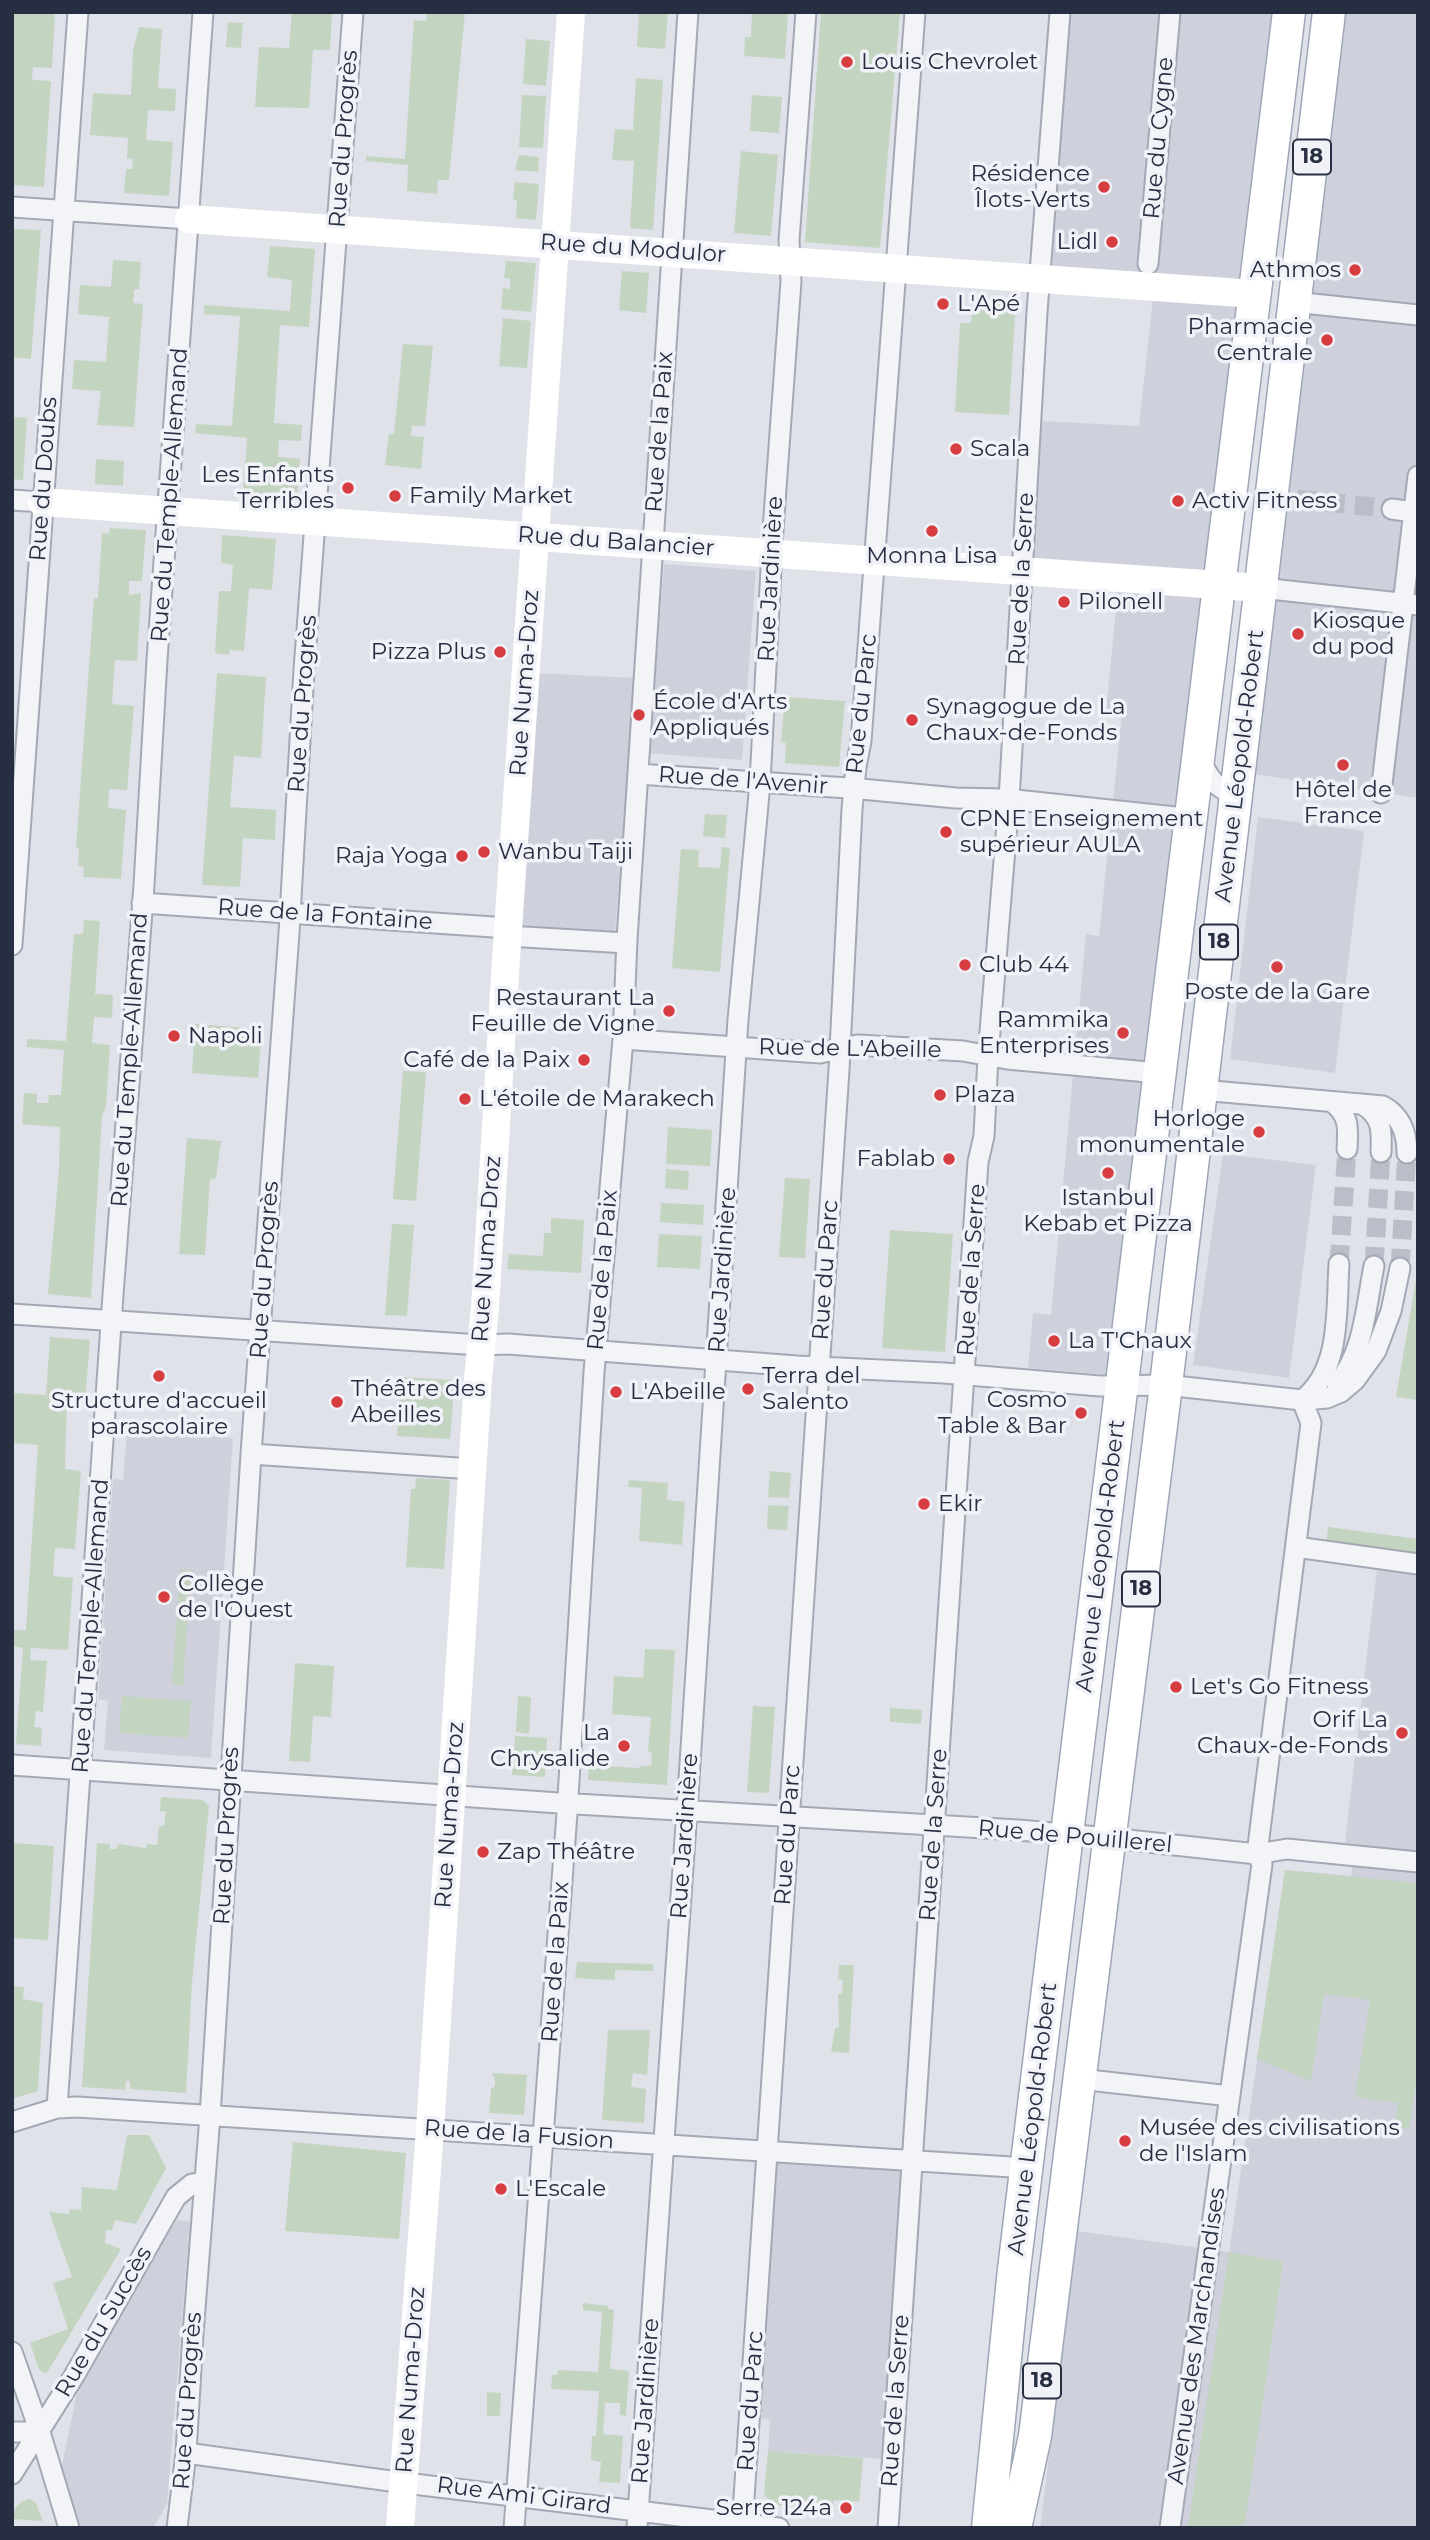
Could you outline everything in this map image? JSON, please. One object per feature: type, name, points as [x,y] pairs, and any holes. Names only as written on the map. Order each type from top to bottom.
[{"type":"main road","name":"Rue Numa-Droz","points":[[400,2528],[430,2130],[571,12]]},
{"type":"main road","name":"Avenue Léopold-Robert","points":[[988,2528],[1014,2269],[1289,12]]},
{"type":"main road","name":"Avenue Léopold-Robert","points":[[1016,2528],[1035,2436],[1111,1838],[1329,12]]},
{"type":"main road","name":"Rue du Modulor","points":[[189,219],[1255,295]]},
{"type":"main road","points":[[1255,295],[1294,302]]},
{"type":"main road","name":"Rue du Balancier","points":[[42,502],[1220,584]]},
{"type":"main road","points":[[1220,584],[1262,588]]},
{"type":"street","name":"Rue du Doubs","points":[[12,945],[78,12]]},
{"type":"street","name":"Rue du Temple-Allemand","points":[[57,2108],[203,12]]},
{"type":"street","name":"Rue du Progrès","points":[[175,2523],[186,2453],[210,2116],[251,1454],[291,912],[304,670],[353,12]]},
{"type":"street","name":"Rue de la Paix","points":[[514,2528],[568,1803],[596,1351],[623,1039],[688,12]]},
{"type":"street","name":"Rue Jardinière","points":[[638,2519],[737,1046],[760,783],[791,260],[789,240],[806,12]]},
{"type":"street","name":"Rue du Parc","points":[[743,2526],[820,1366],[852,809],[861,741],[915,12]]},
{"type":"street","name":"Rue de la Serre","points":[[888,2528],[978,1162],[984,1136],[1009,800],[1040,279],[1060,12]]},
{"type":"street","name":"Rue du Cygne","points":[[1148,264],[1170,12]]},
{"type":"street","name":"Rue du Modulor","points":[[12,206],[189,219]]},
{"type":"street","points":[[1294,302],[1418,315]]},
{"type":"street","points":[[1381,793],[1410,604],[1413,512],[1418,476]]},
{"type":"street","name":"Rue du Balancier","points":[[12,500],[42,502]]},
{"type":"street","points":[[1392,509],[1413,512]]},
{"type":"street","points":[[1262,588],[1410,604]]},
{"type":"street","points":[[1199,751],[1205,771],[1213,782],[1223,791],[1236,795]]},
{"type":"street","name":"Rue de l'Avenir","points":[[638,774],[1009,800],[1175,817]]},
{"type":"street","name":"Rue de la Fontaine","points":[[142,903],[291,912],[627,943]]},
{"type":"street","name":"Rue de L'Abeille","points":[[623,1039],[820,1053],[859,1045],[962,1051],[1007,1059],[1159,1073]]},
{"type":"street","points":[[1201,1090],[1383,1106],[1395,1115],[1405,1132],[1407,1153]]},
{"type":"street","points":[[1332,1102],[1345,1113],[1347,1149]]},
{"type":"street","points":[[1362,1104],[1375,1114],[1382,1127],[1381,1152]]},
{"type":"street","points":[[1302,1400],[1318,1386],[1334,1339],[1339,1264]]},
{"type":"street","points":[[1302,1400],[1333,1390],[1351,1365],[1360,1337],[1374,1266]]},
{"type":"street","points":[[12,1314],[481,1345],[508,1344],[1121,1387],[1166,1385],[1302,1400],[1327,1398],[1341,1392],[1367,1366],[1391,1311],[1400,1268]]},
{"type":"street","name":"Avenue des Marchandises","points":[[1170,2528],[1262,1864],[1257,1854],[1311,1423],[1302,1400]]},
{"type":"street","points":[[251,1454],[473,1469]]},
{"type":"street","points":[[1296,1547],[1418,1564]]},
{"type":"street","name":"Rue de Pouillerel","points":[[12,1765],[1111,1838],[1257,1854],[1287,1849],[1418,1862]]},
{"type":"street","points":[[1080,2079],[1230,2096]]},
{"type":"street","name":"Rue de la Fusion","points":[[12,2122],[57,2108],[77,2107],[1027,2168]]},
{"type":"street","name":"Rue du Succès","points":[[12,2474],[40,2432],[176,2197],[192,2184],[204,2182]]},
{"type":"street","points":[[12,2352],[69,2528]]},
{"type":"street","points":[[12,2432],[40,2432]]},
{"type":"street","name":"Rue Ami Girard","points":[[186,2453],[405,2483],[518,2494],[638,2519],[779,2528]]},
{"type":"shaded area","points":[[1068,12],[1287,12],[1111,1375],[1028,1368],[1033,1313],[1051,1315],[1086,934],[1099,936],[1122,714],[1106,712],[1120,568],[1030,561],[1041,421],[1139,426],[1155,279],[1052,266]]},
{"type":"shaded area","points":[[1340,12],[1418,12],[1418,798],[1246,773]]},
{"type":"shaded area","name":"École d'Arts Appliqués","points":[[664,564],[756,571],[742,760],[630,752],[615,932],[521,928],[535,673],[655,679]]},
{"type":"shaded area","name":"Poste de la Gare","points":[[1258,817],[1364,831],[1335,1073],[1230,1059]]},
{"type":"shaded area","points":[[1223,1154],[1316,1165],[1289,1378],[1193,1365]]},
{"type":"shaded area","name":"Collège de l'Ouest","points":[[127,1431],[233,1438],[211,1758],[104,1750],[108,1701],[98,1699],[113,1479],[123,1480]]},
{"type":"shaded area","points":[[1379,1551],[1418,1554],[1418,2528],[1040,2528],[1077,2231],[1229,2252],[1285,1870],[1351,1876],[1353,1860],[1345,1843]]},
{"type":"shaded area","points":[[772,2157],[907,2165],[884,2459],[768,2451],[770,2420],[756,2417]]},
{"type":"shaded area","points":[[177,2220],[190,2221],[167,2504],[153,2528],[75,2528],[59,2480],[79,2382]]},
{"type":"green space","points":[[12,12],[55,12],[52,68],[33,67],[32,80],[51,81],[44,187],[12,185]]},
{"type":"green space","points":[[292,12],[332,12],[330,50],[313,50],[309,108],[255,107],[259,47],[289,48]]},
{"type":"green space","points":[[427,12],[465,12],[449,180],[438,180],[437,194],[407,191],[408,165],[366,161],[366,156],[405,159],[414,20],[426,21]]},
{"type":"green space","points":[[639,12],[668,12],[665,49],[637,47]]},
{"type":"green space","points":[[752,12],[788,12],[785,59],[744,56],[745,37],[751,37]]},
{"type":"green space","points":[[821,12],[900,12],[880,248],[805,242]]},
{"type":"green space","points":[[228,22],[243,23],[241,48],[226,47]]},
{"type":"green space","points":[[139,27],[162,29],[158,88],[176,89],[175,111],[148,110],[146,140],[173,142],[169,196],[124,193],[126,169],[132,169],[133,159],[127,158],[128,138],[90,135],[93,93],[131,95],[133,51]]},
{"type":"green space","points":[[526,39],[550,41],[546,86],[523,84]]},
{"type":"green space","points":[[636,78],[663,80],[653,230],[630,228],[634,161],[612,160],[615,129],[633,130]]},
{"type":"green space","points":[[522,95],[546,96],[543,148],[519,147]]},
{"type":"green space","points":[[752,95],[782,97],[779,133],[750,131]]},
{"type":"green space","points":[[741,151],[778,155],[771,236],[734,233]]},
{"type":"green space","points":[[519,155],[539,157],[538,172],[515,170]]},
{"type":"green space","points":[[515,182],[539,184],[536,220],[516,218],[517,201],[513,200]]},
{"type":"green space","points":[[12,229],[41,230],[31,359],[12,357]]},
{"type":"green space","points":[[270,246],[315,249],[309,327],[280,325],[274,423],[302,425],[301,441],[279,440],[278,457],[300,459],[297,497],[243,494],[247,438],[195,433],[196,424],[232,426],[240,316],[204,314],[204,305],[290,311],[292,280],[267,277]]},
{"type":"green space","points":[[113,260],[141,262],[139,289],[134,290],[133,303],[143,304],[134,427],[97,425],[101,391],[72,389],[74,360],[106,362],[109,317],[78,314],[80,285],[111,287]]},
{"type":"green space","points":[[506,261],[536,263],[531,312],[501,309],[503,288],[510,289],[510,279],[504,278]]},
{"type":"green space","points":[[622,271],[649,273],[646,313],[619,310]]},
{"type":"green space","points":[[973,296],[1016,299],[1009,415],[955,412],[960,323],[971,323]]},
{"type":"green space","points":[[503,318],[531,321],[527,368],[499,366]]},
{"type":"green space","points":[[403,344],[433,346],[425,426],[412,426],[411,436],[424,437],[421,469],[385,465],[389,434],[394,434]]},
{"type":"green space","points":[[12,417],[27,418],[23,480],[12,479]]},
{"type":"green space","points":[[96,459],[124,461],[123,486],[95,484]]},
{"type":"green space","points":[[110,528],[146,530],[142,581],[129,581],[129,595],[141,593],[137,661],[115,660],[112,704],[134,706],[127,790],[109,789],[108,808],[126,810],[121,879],[83,877],[84,867],[78,866],[79,848],[76,847],[94,598],[98,598],[102,533],[109,534]]},
{"type":"green space","points":[[222,535],[276,539],[272,590],[249,588],[244,651],[230,650],[229,655],[215,653],[219,591],[231,591],[233,565],[221,563]]},
{"type":"green space","points":[[217,673],[266,677],[261,758],[234,756],[230,807],[276,810],[275,840],[243,838],[240,887],[202,885]]},
{"type":"green space","points":[[785,697],[845,701],[839,767],[785,763],[786,743],[781,742]]},
{"type":"green space","points":[[705,814],[727,815],[725,838],[703,836]]},
{"type":"green space","points":[[722,847],[730,848],[720,972],[672,968],[681,849],[699,850],[698,867],[720,868]]},
{"type":"green space","points":[[84,920],[100,921],[95,994],[113,995],[112,1018],[94,1017],[92,1043],[110,1045],[106,1107],[102,1116],[91,1298],[48,1294],[60,1127],[22,1124],[24,1093],[37,1094],[37,1103],[48,1103],[49,1095],[61,1095],[64,1050],[27,1047],[27,1039],[66,1041],[74,934],[83,934]]},
{"type":"green space","points":[[195,1024],[262,1029],[258,1078],[192,1073]]},
{"type":"green space","points":[[403,1071],[426,1072],[416,1201],[393,1199]]},
{"type":"green space","points":[[668,1127],[712,1130],[710,1166],[666,1164]]},
{"type":"green space","points":[[187,1138],[221,1141],[216,1178],[210,1179],[205,1255],[179,1254]]},
{"type":"green space","points":[[666,1169],[689,1171],[688,1190],[665,1188]]},
{"type":"green space","points":[[785,1178],[810,1179],[805,1258],[779,1257]]},
{"type":"green space","points":[[661,1203],[704,1205],[703,1225],[660,1222]]},
{"type":"green space","points":[[551,1218],[584,1220],[581,1273],[507,1269],[509,1254],[543,1256],[544,1233],[551,1233]]},
{"type":"green space","points":[[392,1224],[414,1225],[407,1316],[385,1315]]},
{"type":"green space","points":[[890,1230],[953,1234],[945,1352],[882,1348]]},
{"type":"green space","points":[[659,1234],[702,1236],[700,1269],[657,1267]]},
{"type":"green space","points":[[1418,1268],[1418,1400],[1396,1397]]},
{"type":"green space","points":[[50,1337],[90,1340],[85,1401],[67,1400],[65,1469],[81,1471],[75,1549],[55,1548],[53,1576],[73,1578],[68,1650],[31,1648],[30,1660],[47,1661],[43,1712],[36,1711],[34,1727],[42,1728],[41,1746],[16,1744],[23,1648],[12,1646],[12,1630],[26,1630],[38,1445],[12,1443],[12,1393],[46,1395]]},
{"type":"green space","points":[[401,1377],[455,1380],[450,1439],[397,1436]]},
{"type":"green space","points":[[770,1471],[791,1473],[789,1498],[768,1497]]},
{"type":"green space","points":[[416,1478],[450,1480],[444,1569],[406,1567],[411,1489],[415,1489]]},
{"type":"green space","points":[[629,1480],[668,1483],[667,1500],[685,1502],[682,1545],[639,1541],[642,1488],[628,1487]]},
{"type":"green space","points":[[768,1505],[789,1506],[787,1530],[767,1529]]},
{"type":"green space","points":[[1328,1527],[1418,1539],[1418,1554],[1326,1544]]},
{"type":"green space","points":[[180,1569],[191,1569],[183,1685],[172,1685]]},
{"type":"green space","points":[[645,1649],[675,1650],[667,1785],[588,1780],[589,1765],[639,1768],[651,1766],[652,1753],[648,1752],[651,1717],[612,1714],[614,1676],[643,1678]]},
{"type":"green space","points":[[295,1663],[334,1666],[331,1717],[313,1716],[310,1762],[289,1761]]},
{"type":"green space","points":[[122,1696],[191,1701],[188,1738],[119,1733]]},
{"type":"green space","points":[[518,1696],[531,1697],[529,1734],[516,1732]]},
{"type":"green space","points":[[753,1706],[775,1707],[769,1793],[747,1792]]},
{"type":"green space","points":[[890,1708],[922,1710],[921,1724],[890,1722]]},
{"type":"green space","points":[[515,1736],[547,1738],[545,1777],[512,1775]]},
{"type":"green space","points":[[161,1797],[203,1800],[209,1806],[192,1983],[186,2093],[130,2089],[130,2081],[126,2081],[125,2090],[82,2087],[97,1843],[110,1844],[110,1849],[117,1849],[118,1844],[146,1848],[147,1844],[157,1845],[159,1826],[164,1826],[166,1811],[160,1811]]},
{"type":"green space","points":[[12,1843],[54,1846],[48,1940],[12,1938]]},
{"type":"green space","points":[[1285,1870],[1418,1883],[1418,2070],[1409,2129],[1395,2127],[1398,2103],[1355,2097],[1370,2000],[1324,1994],[1311,2081],[1257,2059]]},
{"type":"green space","points":[[577,1962],[653,1964],[653,1971],[615,1970],[615,1979],[612,1980],[575,1978]]},
{"type":"green space","points":[[839,1965],[854,1965],[849,2053],[831,2052],[835,2028],[839,2027],[838,1994],[842,1994],[843,1980],[838,1979]]},
{"type":"green space","points":[[12,1986],[24,1987],[23,1999],[43,2003],[38,2091],[12,2099]]},
{"type":"green space","points":[[608,2030],[650,2030],[647,2075],[633,2073],[631,2087],[646,2089],[644,2123],[602,2120]]},
{"type":"green space","points":[[492,2073],[527,2075],[524,2115],[489,2113],[491,2089],[495,2086]]},
{"type":"green space","points":[[127,2135],[149,2135],[166,2168],[136,2224],[115,2220],[112,2230],[106,2230],[105,2243],[121,2249],[47,2373],[44,2373],[39,2369],[30,2343],[68,2329],[53,2283],[72,2277],[49,2212],[69,2214],[70,2209],[81,2210],[82,2187],[117,2190]]},
{"type":"green space","points":[[293,2142],[406,2153],[399,2239],[285,2231]]},
{"type":"green space","points":[[1229,2252],[1283,2262],[1245,2523],[1225,2528],[1188,2528]]},
{"type":"green space","points":[[583,2303],[608,2306],[608,2309],[614,2310],[610,2369],[629,2371],[626,2416],[620,2415],[620,2403],[605,2403],[603,2434],[623,2436],[620,2483],[599,2482],[601,2462],[591,2460],[592,2436],[596,2436],[599,2391],[551,2389],[552,2375],[557,2375],[558,2370],[598,2372],[602,2312],[583,2310]]},
{"type":"green space","points":[[487,2392],[501,2393],[500,2416],[487,2416]]},
{"type":"green space","points":[[768,2451],[863,2458],[859,2502],[834,2500],[832,2513],[771,2504],[764,2493]]},
{"type":"green space","points":[[30,2499],[36,2503],[43,2521],[12,2519],[17,2506]]},
{"type":"tunnel","points":[[1297,499],[1392,509]]},
{"type":"tunnel","points":[[1339,1264],[1347,1149]]},
{"type":"tunnel","points":[[1374,1266],[1381,1152]]},
{"type":"tunnel","points":[[1400,1268],[1407,1153]]},
{"type":"place","name":"Louis Chevrolet","points":[[847,62]]},
{"type":"place","name":"Résidence Îlots-Verts","points":[[1104,187]]},
{"type":"place","name":"Lidl","points":[[1112,242]]},
{"type":"place","name":"Athmos","points":[[1355,270]]},
{"type":"place","name":"L'Apé","points":[[943,304]]},
{"type":"place","name":"Pharmacie Centrale","points":[[1327,340]]},
{"type":"place","name":"Scala","points":[[956,449]]},
{"type":"place","name":"Les Enfants Terribles","points":[[348,488]]},
{"type":"place","name":"Family Market","points":[[395,496]]},
{"type":"place","name":"Activ Fitness","points":[[1178,501]]},
{"type":"place","name":"Monna Lisa","points":[[932,531]]},
{"type":"place","name":"Pilonell","points":[[1064,602]]},
{"type":"place","name":"Kiosque du pod","points":[[1298,634]]},
{"type":"place","name":"Pizza Plus","points":[[500,652]]},
{"type":"place","name":"École d'Arts Appliqués","points":[[639,715]]},
{"type":"place","name":"Synagogue de La Chaux-de-Fonds","points":[[912,720]]},
{"type":"place","name":"Hôtel de France","points":[[1343,765]]},
{"type":"place","name":"CPNE Enseignement supérieur AULA","points":[[946,832]]},
{"type":"place","name":"Wanbu Taiji","points":[[484,852]]},
{"type":"place","name":"Raja Yoga","points":[[462,856]]},
{"type":"place","name":"Club 44","points":[[965,965]]},
{"type":"place","name":"Poste de la Gare","points":[[1277,967]]},
{"type":"place","name":"Restaurant La Feuille de Vigne","points":[[669,1011]]},
{"type":"place","name":"Rammika Enterprises","points":[[1123,1033]]},
{"type":"place","name":"Napoli","points":[[174,1036]]},
{"type":"place","name":"Café de la Paix","points":[[584,1060]]},
{"type":"place","name":"Plaza","points":[[940,1095]]},
{"type":"place","name":"L'étoile de Marakech","points":[[465,1099]]},
{"type":"place","name":"Horloge monumentale","points":[[1259,1132]]},
{"type":"place","name":"Fablab","points":[[949,1159]]},
{"type":"place","name":"Istanbul Kebab et Pizza","points":[[1108,1173]]},
{"type":"place","name":"La T'Chaux","points":[[1054,1341]]},
{"type":"place","name":"Structure d'accueil parascolaire","points":[[159,1376]]},
{"type":"place","name":"Terra del Salento","points":[[748,1389]]},
{"type":"place","name":"L'Abeille","points":[[616,1392]]},
{"type":"place","name":"Théâtre des Abeilles","points":[[337,1402]]},
{"type":"place","name":"Cosmo Table & Bar","points":[[1081,1413]]},
{"type":"place","name":"Ekir","points":[[924,1504]]},
{"type":"place","name":"Collège de l'Ouest","points":[[164,1597]]},
{"type":"place","name":"Let's Go Fitness","points":[[1176,1687]]},
{"type":"place","name":"Orif La Chaux-de-Fonds","points":[[1402,1733]]},
{"type":"place","name":"La Chrysalide","points":[[624,1746]]},
{"type":"place","name":"Zap Théâtre","points":[[483,1852]]},
{"type":"place","name":"Musée des civilisations de l'Islam","points":[[1125,2141]]},
{"type":"place","name":"L'Escale","points":[[501,2189]]},
{"type":"place","name":"Serre 124a","points":[[846,2508]]}]
